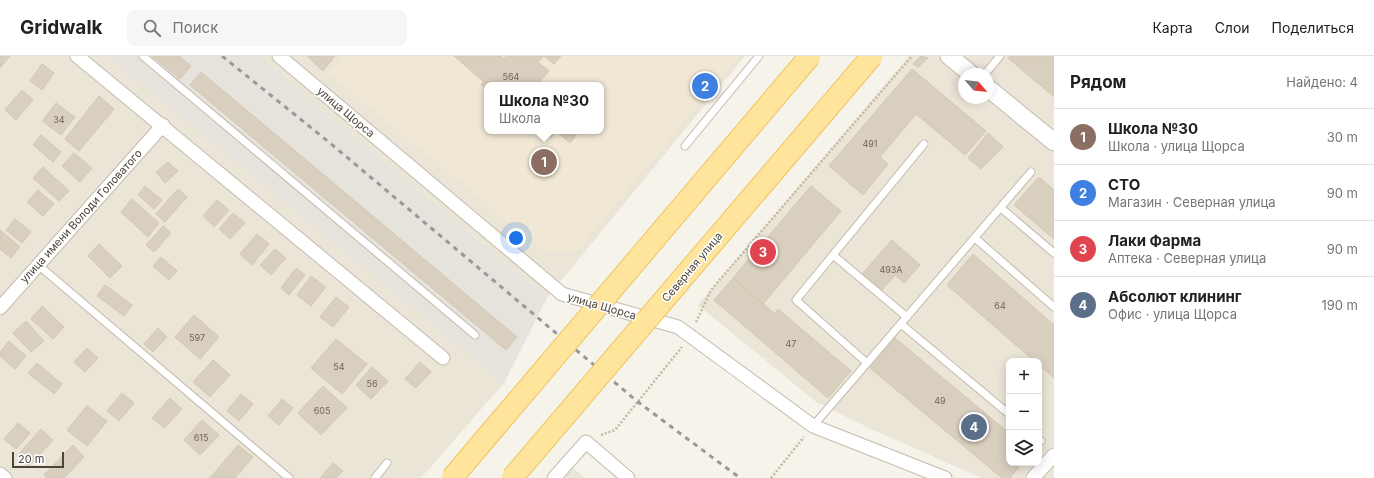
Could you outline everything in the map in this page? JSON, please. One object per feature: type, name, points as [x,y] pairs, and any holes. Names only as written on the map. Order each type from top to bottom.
[{"type":"main road","points":[[452,478],[810,56]]},
{"type":"main road","name":"Северная улица","points":[[512,478],[872,56]]},
{"type":"street","points":[[77,56],[443,358]]},
{"type":"street","name":"улица Щорса","points":[[279,56],[562,294],[678,327],[813,426],[945,478]]},
{"type":"street","points":[[949,56],[964,68]]},
{"type":"street","points":[[994,93],[1054,142]]},
{"type":"street","name":"улица имени Володи Головатого","points":[[0,308],[37,264],[163,126]]},
{"type":"street","points":[[554,478],[586,442],[628,478]]},
{"type":"street","points":[[1033,478],[1054,455]]},
{"type":"street","points":[[0,474],[5,478]]},
{"type":"lane","points":[[143,56],[475,334]]},
{"type":"lane","points":[[685,146],[759,56]]},
{"type":"lane","points":[[990,68],[1000,56]]},
{"type":"lane","points":[[867,363],[796,300],[924,144]]},
{"type":"lane","points":[[813,426],[1031,172]]},
{"type":"lane","points":[[1001,208],[1054,253]]},
{"type":"lane","points":[[975,238],[1054,307]]},
{"type":"lane","points":[[833,255],[907,317]]},
{"type":"lane","points":[[37,264],[289,478]]},
{"type":"lane","points":[[901,324],[1006,412]]},
{"type":"lane","points":[[375,478],[387,463]]},
{"type":"path","points":[[586,442],[615,430],[690,337],[710,290],[912,56]]},
{"type":"path","points":[[772,478],[813,426]]},
{"type":"shaded area","points":[[0,56],[108,56],[504,383],[421,478],[0,478]]},
{"type":"shaded area","points":[[108,56],[257,56],[547,298],[504,383]]},
{"type":"shaded area","points":[[257,56],[745,56],[547,298]]},
{"type":"shaded area","points":[[342,56],[739,56],[575,253],[546,252],[328,73]]},
{"type":"shaded area","points":[[909,56],[1054,56],[1054,478],[981,478],[869,428],[816,402],[698,305]]},
{"type":"shaded area","points":[[571,466],[585,478],[561,478]]},
{"type":"building","points":[[0,56],[10,56],[0,68]]},
{"type":"building","points":[[152,56],[179,56],[191,66],[180,79]]},
{"type":"building","points":[[307,56],[335,56],[323,71]]},
{"type":"building","points":[[454,56],[501,56],[504,59],[506,56],[544,56],[538,62],[549,71],[540,82],[484,82]]},
{"type":"building","points":[[544,56],[561,56],[554,64]]},
{"type":"building","points":[[921,56],[928,58],[918,67],[913,64]]},
{"type":"building","points":[[1010,56],[1054,56],[1054,97],[1008,58]]},
{"type":"building","points":[[42,64],[54,73],[42,90],[30,81]]},
{"type":"building","points":[[912,69],[986,131],[965,155],[916,114],[880,157],[888,164],[863,195],[829,166]]},
{"type":"building","points":[[201,72],[517,337],[506,350],[190,85]]},
{"type":"building","points":[[22,90],[33,100],[16,120],[5,110]]},
{"type":"building","points":[[99,96],[114,109],[79,151],[65,139]]},
{"type":"building","points":[[56,103],[75,117],[61,135],[42,121]]},
{"type":"building","points":[[988,133],[1003,147],[981,169],[968,158]]},
{"type":"building","points":[[546,134],[554,134],[551,138]]},
{"type":"building","points":[[560,134],[577,134],[570,143]]},
{"type":"building","points":[[41,135],[61,152],[53,162],[33,145]]},
{"type":"building","points":[[74,153],[92,168],[80,182],[62,166]]},
{"type":"building","points":[[168,162],[178,171],[165,183],[156,172]]},
{"type":"building","points":[[43,167],[69,191],[59,201],[33,178]]},
{"type":"building","points":[[1039,177],[1054,190],[1054,239],[1014,205]]},
{"type":"building","points":[[145,186],[162,200],[154,209],[138,195]]},
{"type":"building","points":[[811,186],[841,211],[763,304],[733,278]]},
{"type":"building","points":[[178,189],[187,197],[165,222],[156,214]]},
{"type":"building","points":[[38,190],[54,204],[43,216],[27,202]]},
{"type":"building","points":[[132,199],[159,223],[148,237],[121,212]]},
{"type":"building","points":[[217,200],[229,210],[214,227],[203,216]]},
{"type":"building","points":[[233,213],[245,223],[230,239],[219,229]]},
{"type":"building","points":[[15,219],[31,232],[22,243],[6,230]]},
{"type":"building","points":[[163,226],[171,233],[154,252],[146,245]]},
{"type":"building","points":[[0,230],[20,247],[11,258],[0,249]]},
{"type":"building","points":[[257,234],[269,244],[252,265],[240,254]]},
{"type":"building","points":[[892,240],[920,265],[904,283],[895,275],[881,291],[862,274]]},
{"type":"building","points":[[99,244],[122,266],[110,278],[88,256]]},
{"type":"building","points":[[275,249],[286,258],[271,275],[260,265]]},
{"type":"building","points":[[973,254],[1054,325],[1054,378],[1042,368],[1042,358],[1031,358],[947,285]]},
{"type":"building","points":[[161,257],[177,271],[169,280],[153,266]]},
{"type":"building","points":[[296,268],[305,275],[289,295],[281,288]]},
{"type":"building","points":[[311,276],[326,287],[311,306],[297,295]]},
{"type":"building","points":[[733,278],[775,314],[778,309],[851,371],[828,398],[714,300]]},
{"type":"building","points":[[105,285],[132,305],[124,316],[97,296]]},
{"type":"building","points":[[336,297],[349,307],[333,327],[320,317]]},
{"type":"building","points":[[42,306],[64,327],[53,339],[31,319]]},
{"type":"building","points":[[194,315],[219,337],[200,359],[175,337]]},
{"type":"building","points":[[26,321],[44,341],[31,352],[13,333]]},
{"type":"building","points":[[158,328],[167,337],[153,352],[144,344]]},
{"type":"building","points":[[895,338],[1006,430],[1006,466],[1020,466],[1010,478],[1002,478],[870,368]]},
{"type":"building","points":[[336,339],[367,364],[342,394],[311,368]]},
{"type":"building","points":[[9,341],[26,356],[15,369],[0,356],[0,352]]},
{"type":"building","points":[[87,348],[98,358],[85,372],[74,362]]},
{"type":"building","points":[[213,360],[230,375],[210,397],[193,382]]},
{"type":"building","points":[[420,362],[431,372],[416,388],[405,379]]},
{"type":"building","points":[[37,363],[62,384],[54,394],[28,373]]},
{"type":"building","points":[[372,367],[388,381],[371,399],[356,385]]},
{"type":"building","points":[[323,386],[347,408],[321,435],[298,413]]},
{"type":"building","points":[[122,393],[134,403],[119,421],[107,411]]},
{"type":"building","points":[[241,394],[253,404],[239,421],[227,411]]},
{"type":"building","points":[[170,398],[182,409],[164,428],[152,418]]},
{"type":"building","points":[[282,399],[293,408],[279,425],[268,416]]},
{"type":"building","points":[[87,406],[107,421],[87,446],[67,430]]},
{"type":"building","points":[[202,420],[219,435],[200,455],[184,440]]},
{"type":"building","points":[[18,423],[30,433],[16,449],[4,439]]},
{"type":"building","points":[[41,429],[53,440],[28,467],[17,456]]},
{"type":"building","points":[[73,445],[84,457],[64,478],[47,478],[44,475]]},
{"type":"building","points":[[238,445],[253,457],[235,478],[210,478]]},
{"type":"building","points":[[333,463],[343,471],[336,478],[320,478]]},
{"type":"railway","points":[[222,56],[330,143],[638,402],[740,478]]},
{"type":"place","name":"СТО","points":[[705,86]]},
{"type":"place","name":"Школа №30","points":[[544,162]]},
{"type":"place","name":"Лаки Фарма","points":[[763,252]]},
{"type":"place","name":"Абсолют клининг","points":[[974,427]]}]
